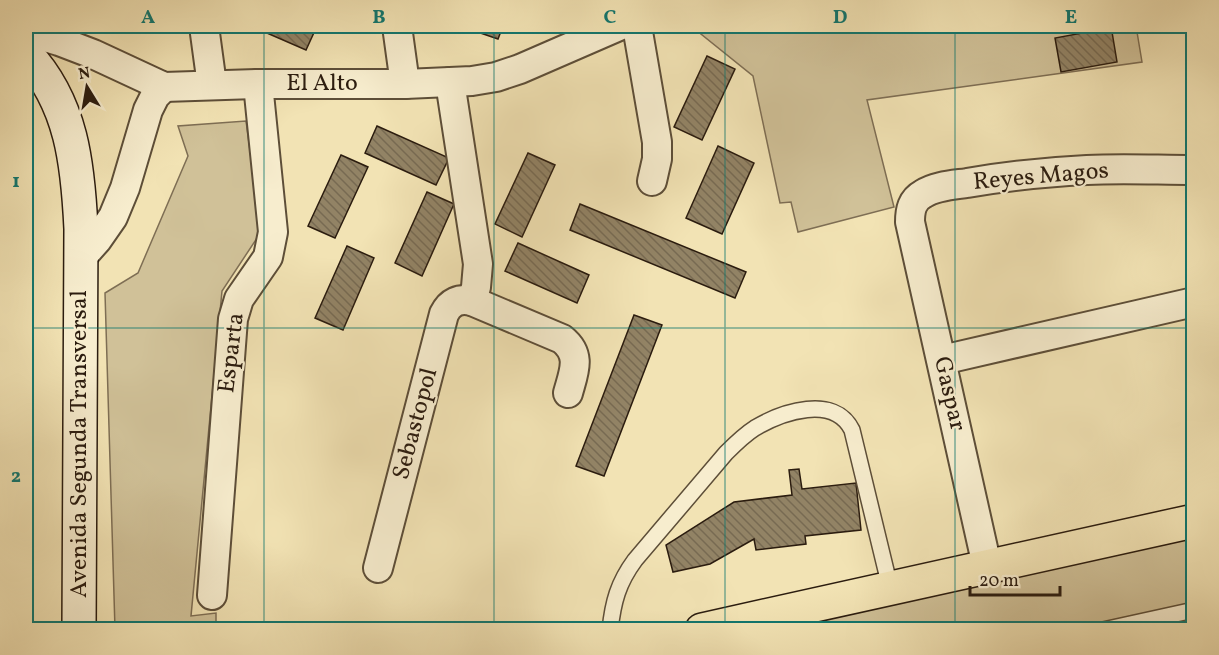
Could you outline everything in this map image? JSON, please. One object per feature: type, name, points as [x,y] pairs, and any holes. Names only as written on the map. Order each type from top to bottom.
[{"type":"main road","name":"Avenida Segunda Transversal","points":[[26,54],[49,83],[69,129],[80,201],[79,630]]},
{"type":"main road","points":[[702,630],[1194,521]]},
{"type":"street","points":[[204,26],[213,85]]},
{"type":"street","points":[[397,26],[405,84]]},
{"type":"street","name":"El Alto","points":[[26,31],[93,54],[164,87],[258,84],[405,84],[496,77],[520,69],[591,32],[619,26]]},
{"type":"street","points":[[637,26],[657,142],[657,159],[652,181]]},
{"type":"street","points":[[450,82],[478,264],[472,301],[562,339],[568,344],[575,360],[575,369],[568,393]]},
{"type":"street","name":"Esparta","points":[[212,596],[233,319],[239,299],[268,257],[273,232],[258,84]]},
{"type":"street","name":"Avenida Segunda Transversal","points":[[81,258],[97,240],[113,216],[125,188],[148,110],[155,96],[164,87]]},
{"type":"street","name":"Reyes Magos","points":[[910,222],[910,212],[914,202],[921,194],[967,183],[1088,170],[1194,170]]},
{"type":"street","name":"Gaspar","points":[[910,222],[987,566]]},
{"type":"street","name":"Sebastopol","points":[[378,568],[444,314],[448,306],[456,301],[464,299],[472,301]]},
{"type":"street","points":[[942,360],[1194,302]]},
{"type":"lane","points":[[610,630],[615,596],[634,560],[739,440],[756,428],[790,412],[825,409],[835,411],[848,422],[852,430],[890,587]]},
{"type":"lane","points":[[1103,630],[1194,610]]},
{"type":"shaded area","points":[[691,26],[1136,26],[1142,62],[867,100],[894,207],[798,232],[791,202],[780,203],[753,76]]},
{"type":"shaded area","points":[[246,121],[261,232],[222,291],[191,616],[216,613],[216,629],[115,629],[105,293],[138,273],[188,156],[178,126]]},
{"type":"shaded area","points":[[1193,537],[1193,629],[757,630]]},
{"type":"building","points":[[136,26],[157,26],[154,33]]},
{"type":"building","points":[[251,26],[317,26],[306,50]]},
{"type":"building","points":[[460,26],[503,26],[498,39]]},
{"type":"building","points":[[1087,26],[1111,26],[1117,62],[1061,72],[1055,38],[1088,32]]},
{"type":"building","points":[[707,56],[735,69],[702,140],[674,127]]},
{"type":"building","points":[[377,126],[449,158],[436,185],[365,153]]},
{"type":"building","points":[[718,146],[754,163],[722,234],[686,218]]},
{"type":"building","points":[[528,153],[555,165],[522,237],[495,224]]},
{"type":"building","points":[[341,155],[368,167],[335,238],[308,226]]},
{"type":"building","points":[[427,192],[454,204],[422,276],[395,263]]},
{"type":"building","points":[[580,204],[746,272],[735,298],[570,230]]},
{"type":"building","points":[[518,243],[589,275],[577,303],[505,271]]},
{"type":"building","points":[[347,246],[374,258],[343,330],[315,318]]},
{"type":"building","points":[[634,315],[662,325],[604,476],[576,466]]},
{"type":"building","points":[[799,469],[802,489],[856,483],[861,530],[805,536],[806,544],[756,550],[754,539],[710,564],[673,572],[666,545],[734,502],[792,495],[789,470]]}]
